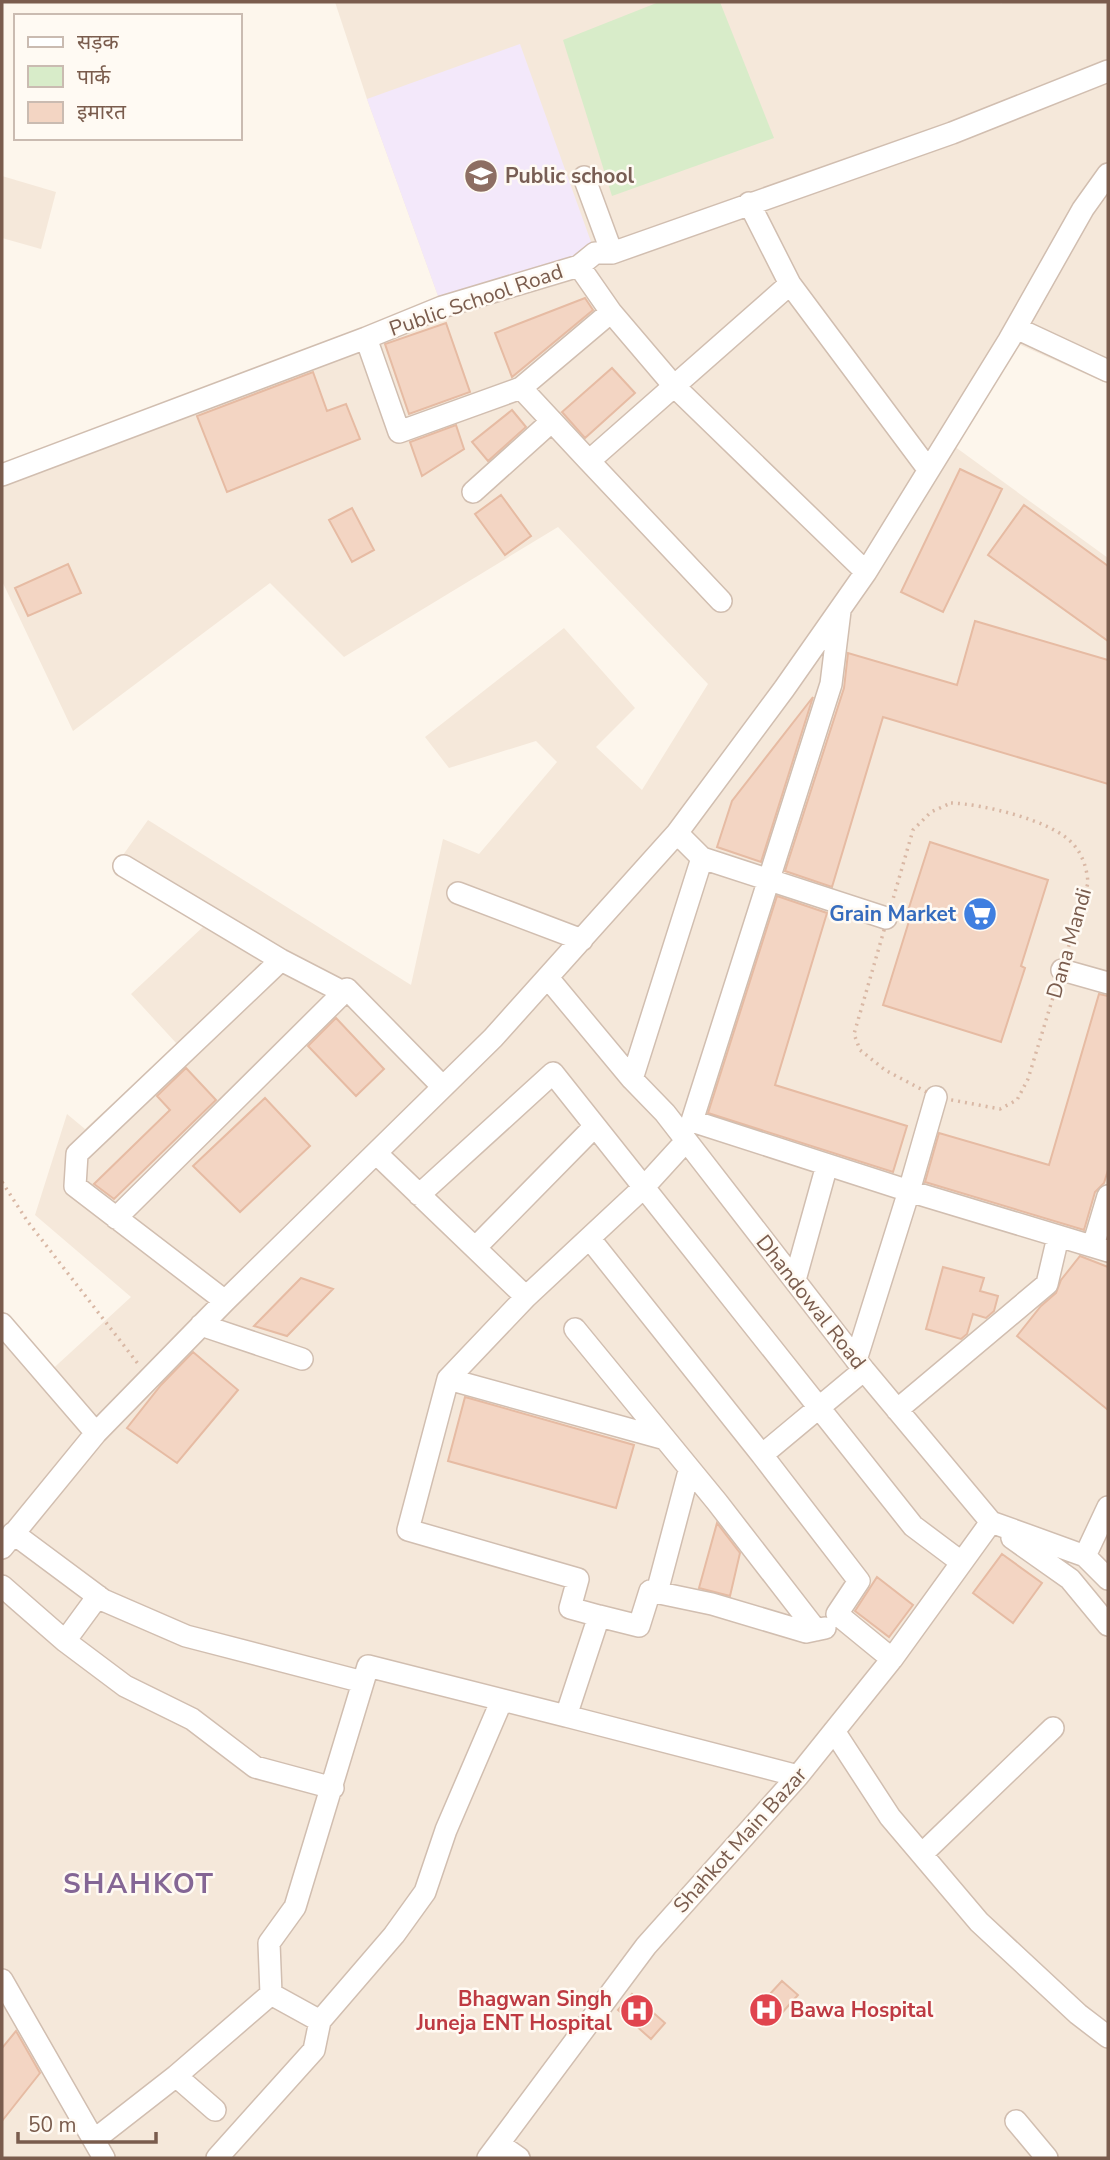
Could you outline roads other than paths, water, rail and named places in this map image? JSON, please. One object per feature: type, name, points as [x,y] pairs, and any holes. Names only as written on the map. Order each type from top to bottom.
[{"type":"street","name":"Public School Road","points":[[2,475],[442,307],[579,266],[595,253],[612,253],[952,133],[1108,71]]},
{"type":"street","points":[[584,177],[612,253]]},
{"type":"street","points":[[363,1682],[187,1636],[97,1596],[7,1541],[96,1433],[225,1301],[443,1087],[548,978],[677,833],[784,690],[866,572],[1016,328],[1083,209],[1106,181]]},
{"type":"street","points":[[749,203],[790,284],[928,469]]},
{"type":"street","points":[[579,266],[611,312],[674,386],[866,572]]},
{"type":"street","points":[[589,461],[790,284]]},
{"type":"street","points":[[366,338],[399,432],[521,388],[611,312]]},
{"type":"street","points":[[1016,328],[1108,371]]},
{"type":"street","points":[[521,388],[721,601]]},
{"type":"street","points":[[473,492],[552,421]]},
{"type":"street","points":[[590,1238],[859,1581],[828,1627],[806,1632],[712,1604],[650,1591],[639,1626],[570,1608],[578,1579],[408,1530],[448,1379],[526,1297],[644,1187],[689,1131],[831,684],[840,607]]},
{"type":"street","points":[[677,833],[702,858],[886,918]]},
{"type":"street","points":[[632,1079],[702,858]]},
{"type":"street","points":[[124,866],[281,960],[343,992]]},
{"type":"street","points":[[458,893],[582,940]]},
{"type":"street","points":[[225,1301],[75,1186],[76,1154],[281,960]]},
{"type":"street","points":[[1062,970],[1108,983]]},
{"type":"street","points":[[548,978],[632,1079],[665,1113],[689,1131],[827,1165],[1103,1251],[1108,1196]]},
{"type":"street","points":[[116,1218],[346,989],[443,1087]]},
{"type":"street","points":[[419,1195],[553,1073],[913,1526],[961,1562]]},
{"type":"street","points":[[762,1455],[819,1408],[860,1365],[936,1097]]},
{"type":"street","points":[[475,1248],[595,1126]]},
{"type":"street","name":"Dhandowal Road","points":[[689,1131],[794,1280],[860,1365],[991,1522],[1070,1579],[1108,1625]]},
{"type":"street","points":[[377,1154],[526,1297]]},
{"type":"street","points":[[794,1280],[827,1165]]},
{"type":"street","points":[[897,1410],[1047,1284],[1058,1237]]},
{"type":"street","points":[[2,1324],[96,1433]]},
{"type":"street","points":[[201,1325],[302,1359]]},
{"type":"street","points":[[575,1329],[717,1502],[816,1630]]},
{"type":"street","points":[[448,1379],[665,1439]]},
{"type":"street","points":[[657,1592],[690,1471]]},
{"type":"street","points":[[1085,1556],[1108,1507]]},
{"type":"street","points":[[991,1522],[1085,1556],[1108,1578]]},
{"type":"street","name":"Shahkot Main Bazar","points":[[494,2151],[646,1946],[798,1776],[892,1659],[991,1522]]},
{"type":"street","points":[[2,1586],[65,1641],[125,1686],[192,1719],[255,1767],[333,1788]]},
{"type":"street","points":[[65,1641],[97,1596]]},
{"type":"street","points":[[837,1614],[892,1659]]},
{"type":"street","points":[[566,1716],[599,1616]]},
{"type":"street","points":[[271,1994],[269,1943],[295,1908],[368,1667],[798,1776]]},
{"type":"street","points":[[217,2158],[313,2050],[320,2021],[394,1936],[425,1892],[446,1830],[501,1702]]},
{"type":"street","points":[[922,1854],[1053,1728]]},
{"type":"street","points":[[834,1731],[890,1817],[979,1922],[1078,2014],[1108,2037]]},
{"type":"street","points":[[2,1980],[99,2149],[176,2076],[271,1994]]},
{"type":"street","points":[[271,1994],[320,2021]]},
{"type":"street","points":[[176,2076],[215,2110]]},
{"type":"street","points":[[1016,2121],[1047,2158]]},
{"type":"street","points":[[494,2151],[519,2158]]},
{"type":"place","name":"Public school","points":[[481,176]]},
{"type":"place","name":"Grain Market","points":[[980,914]]},
{"type":"place","name":"Bawa Hospital","points":[[766,2010]]},
{"type":"place","name":"Bhagwan Singh Juneja ENT Hospital","points":[[637,2011]]},
{"type":"district","name":"SHAHKOT","points":[[139,1884]]}]
